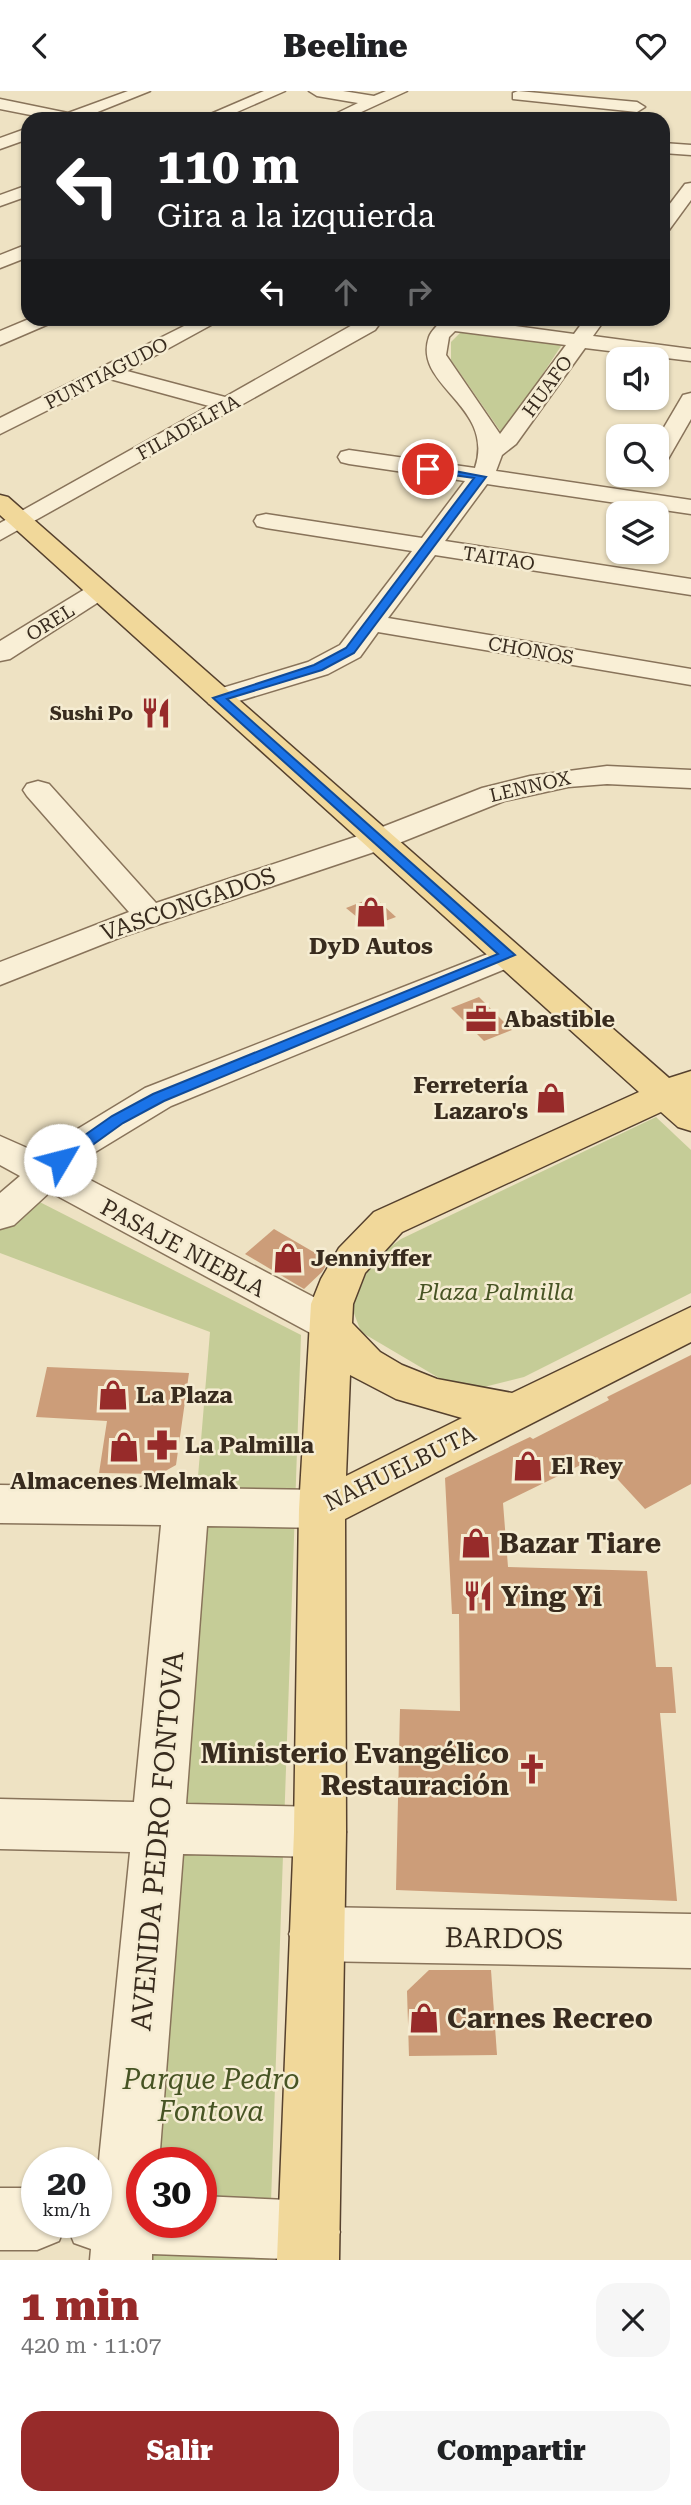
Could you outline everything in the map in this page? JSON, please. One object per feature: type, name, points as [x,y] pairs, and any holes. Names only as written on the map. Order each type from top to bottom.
[{"type":"main road","points":[[7,519],[99,591],[508,955],[682,1099],[388,1222],[357,1250],[346,1266],[332,1304],[322,1509],[320,1832],[308,2246]]},
{"type":"main road","name":"NAHUELBUTA","points":[[322,1509],[691,1323]]},
{"type":"main road","points":[[331,1325],[356,1357],[388,1377],[435,1394],[515,1411]]},
{"type":"street","points":[[0,96],[15,91]]},
{"type":"street","points":[[86,112],[142,91]]},
{"type":"street","points":[[224,112],[277,91]]},
{"type":"street","points":[[317,91],[375,101]]},
{"type":"street","points":[[349,112],[399,91]]},
{"type":"street","points":[[633,112],[651,91]]},
{"type":"street","points":[[517,96],[625,112]]},
{"type":"street","points":[[0,104],[36,112]]},
{"type":"street","points":[[0,144],[21,136]]},
{"type":"street","points":[[670,148],[691,150]]},
{"type":"street","points":[[670,216],[691,188]]},
{"type":"street","points":[[0,201],[21,193]]},
{"type":"street","points":[[9,236],[21,239]]},
{"type":"street","points":[[0,262],[21,253]]},
{"type":"street","points":[[0,339],[29,326]]},
{"type":"street","name":"PUNTIAGUDO","points":[[0,427],[198,326]]},
{"type":"street","name":"FILADELFIA","points":[[7,519],[228,405],[368,326]]},
{"type":"street","points":[[449,326],[437,343],[438,361],[486,426],[494,450]]},
{"type":"street","points":[[484,326],[691,355]]},
{"type":"street","name":"HUAFO","points":[[219,698],[340,658],[350,651],[481,477],[494,450],[506,442],[591,326]]},
{"type":"street","points":[[107,372],[228,405]]},
{"type":"street","points":[[669,438],[691,400]]},
{"type":"street","points":[[349,457],[691,507]]},
{"type":"street","points":[[635,499],[642,487]]},
{"type":"street","name":"TAITAO","points":[[266,521],[691,587]]},
{"type":"street","name":"OREL","points":[[0,653],[99,591]]},
{"type":"street","name":"CHONOS","points":[[372,623],[691,677]]},
{"type":"street","name":"LENNOX","points":[[378,840],[450,809],[540,780],[614,773],[691,779]]},
{"type":"street","points":[[38,790],[150,916]]},
{"type":"street","name":"VASCONGADOS","points":[[0,974],[68,945],[378,840]]},
{"type":"street","points":[[0,1215],[42,1174],[79,1145],[158,1097],[508,955]]},
{"type":"street","name":"PASAJE NIEBLA","points":[[0,1149],[42,1174],[331,1325]]},
{"type":"street","name":"NAHUELBUTA","points":[[0,1504],[322,1509]]},
{"type":"street","name":"AVENIDA PEDRO FONTOVA","points":[[114,2235],[158,1829],[186,1506]]},
{"type":"street","points":[[0,1824],[320,1832]]},
{"type":"street","name":"BARDOS","points":[[316,1934],[691,1941]]},
{"type":"street","points":[[0,2219],[21,2219]]},
{"type":"street","points":[[114,2235],[308,2246]]},
{"type":"green space","points":[[463,330],[563,343],[503,435],[451,360],[451,342]]},
{"type":"green space","name":"Plaza Palmilla","points":[[656,1117],[691,1150],[691,1293],[524,1377],[480,1388],[439,1378],[361,1332],[352,1308],[372,1260],[401,1239]]},
{"type":"green space","name":"Parque Pedro Fontova","points":[[22,1193],[301,1335],[269,2260],[133,2260],[135,2238],[217,2238],[217,2147],[142,2147],[210,1332],[0,1253],[0,1219]]},
{"type":"building","name":"DyD Autos","points":[[374,897],[396,917],[369,927],[346,908]]},
{"type":"building","name":"Abastible","points":[[479,997],[512,1030],[484,1041],[451,1008]]},
{"type":"building","name":"Jenniyffer","points":[[274,1229],[329,1261],[322,1272],[304,1289],[245,1254]]},
{"type":"building","points":[[691,1355],[691,1484],[645,1509],[597,1457],[503,1503],[508,1567],[647,1571],[656,1667],[672,1667],[676,1713],[660,1713],[677,1901],[396,1890],[400,1709],[460,1711],[459,1614],[452,1614],[445,1478],[530,1437],[533,1439],[609,1400],[607,1397]]},
{"type":"building","name":"La Plaza","points":[[47,1367],[189,1373],[176,1465],[160,1474],[99,1473],[107,1421],[36,1417]]},
{"type":"building","points":[[429,1970],[491,1970],[497,2055],[409,2056],[407,1991]]},
{"type":"place","name":"Sushi Po","points":[[156,713]]},
{"type":"place","name":"DyD Autos","points":[[371,912]]},
{"type":"place","name":"Abastible","points":[[481,1019]]},
{"type":"place","name":"Ferretería Lazaro's","points":[[551,1098]]},
{"type":"place","name":"Jenniyffer","points":[[288,1258]]},
{"type":"place","name":"La Plaza","points":[[113,1395]]},
{"type":"place","name":"La Palmilla","points":[[162,1445]]},
{"type":"place","name":"Almacenes Melmak","points":[[124,1447]]},
{"type":"place","name":"El Rey","points":[[528,1466]]},
{"type":"place","name":"Bazar Tiare","points":[[476,1543]]},
{"type":"place","name":"Ying Yi","points":[[478,1596]]},
{"type":"place","name":"Ministerio Evangélico Restauración","points":[[532,1769]]},
{"type":"place","name":"Carnes Recreo","points":[[424,2018]]},
{"type":"route","points":[[60,1160],[117,1120],[158,1097],[508,955],[219,698],[318,668],[350,651],[481,477],[428,469]]}]
